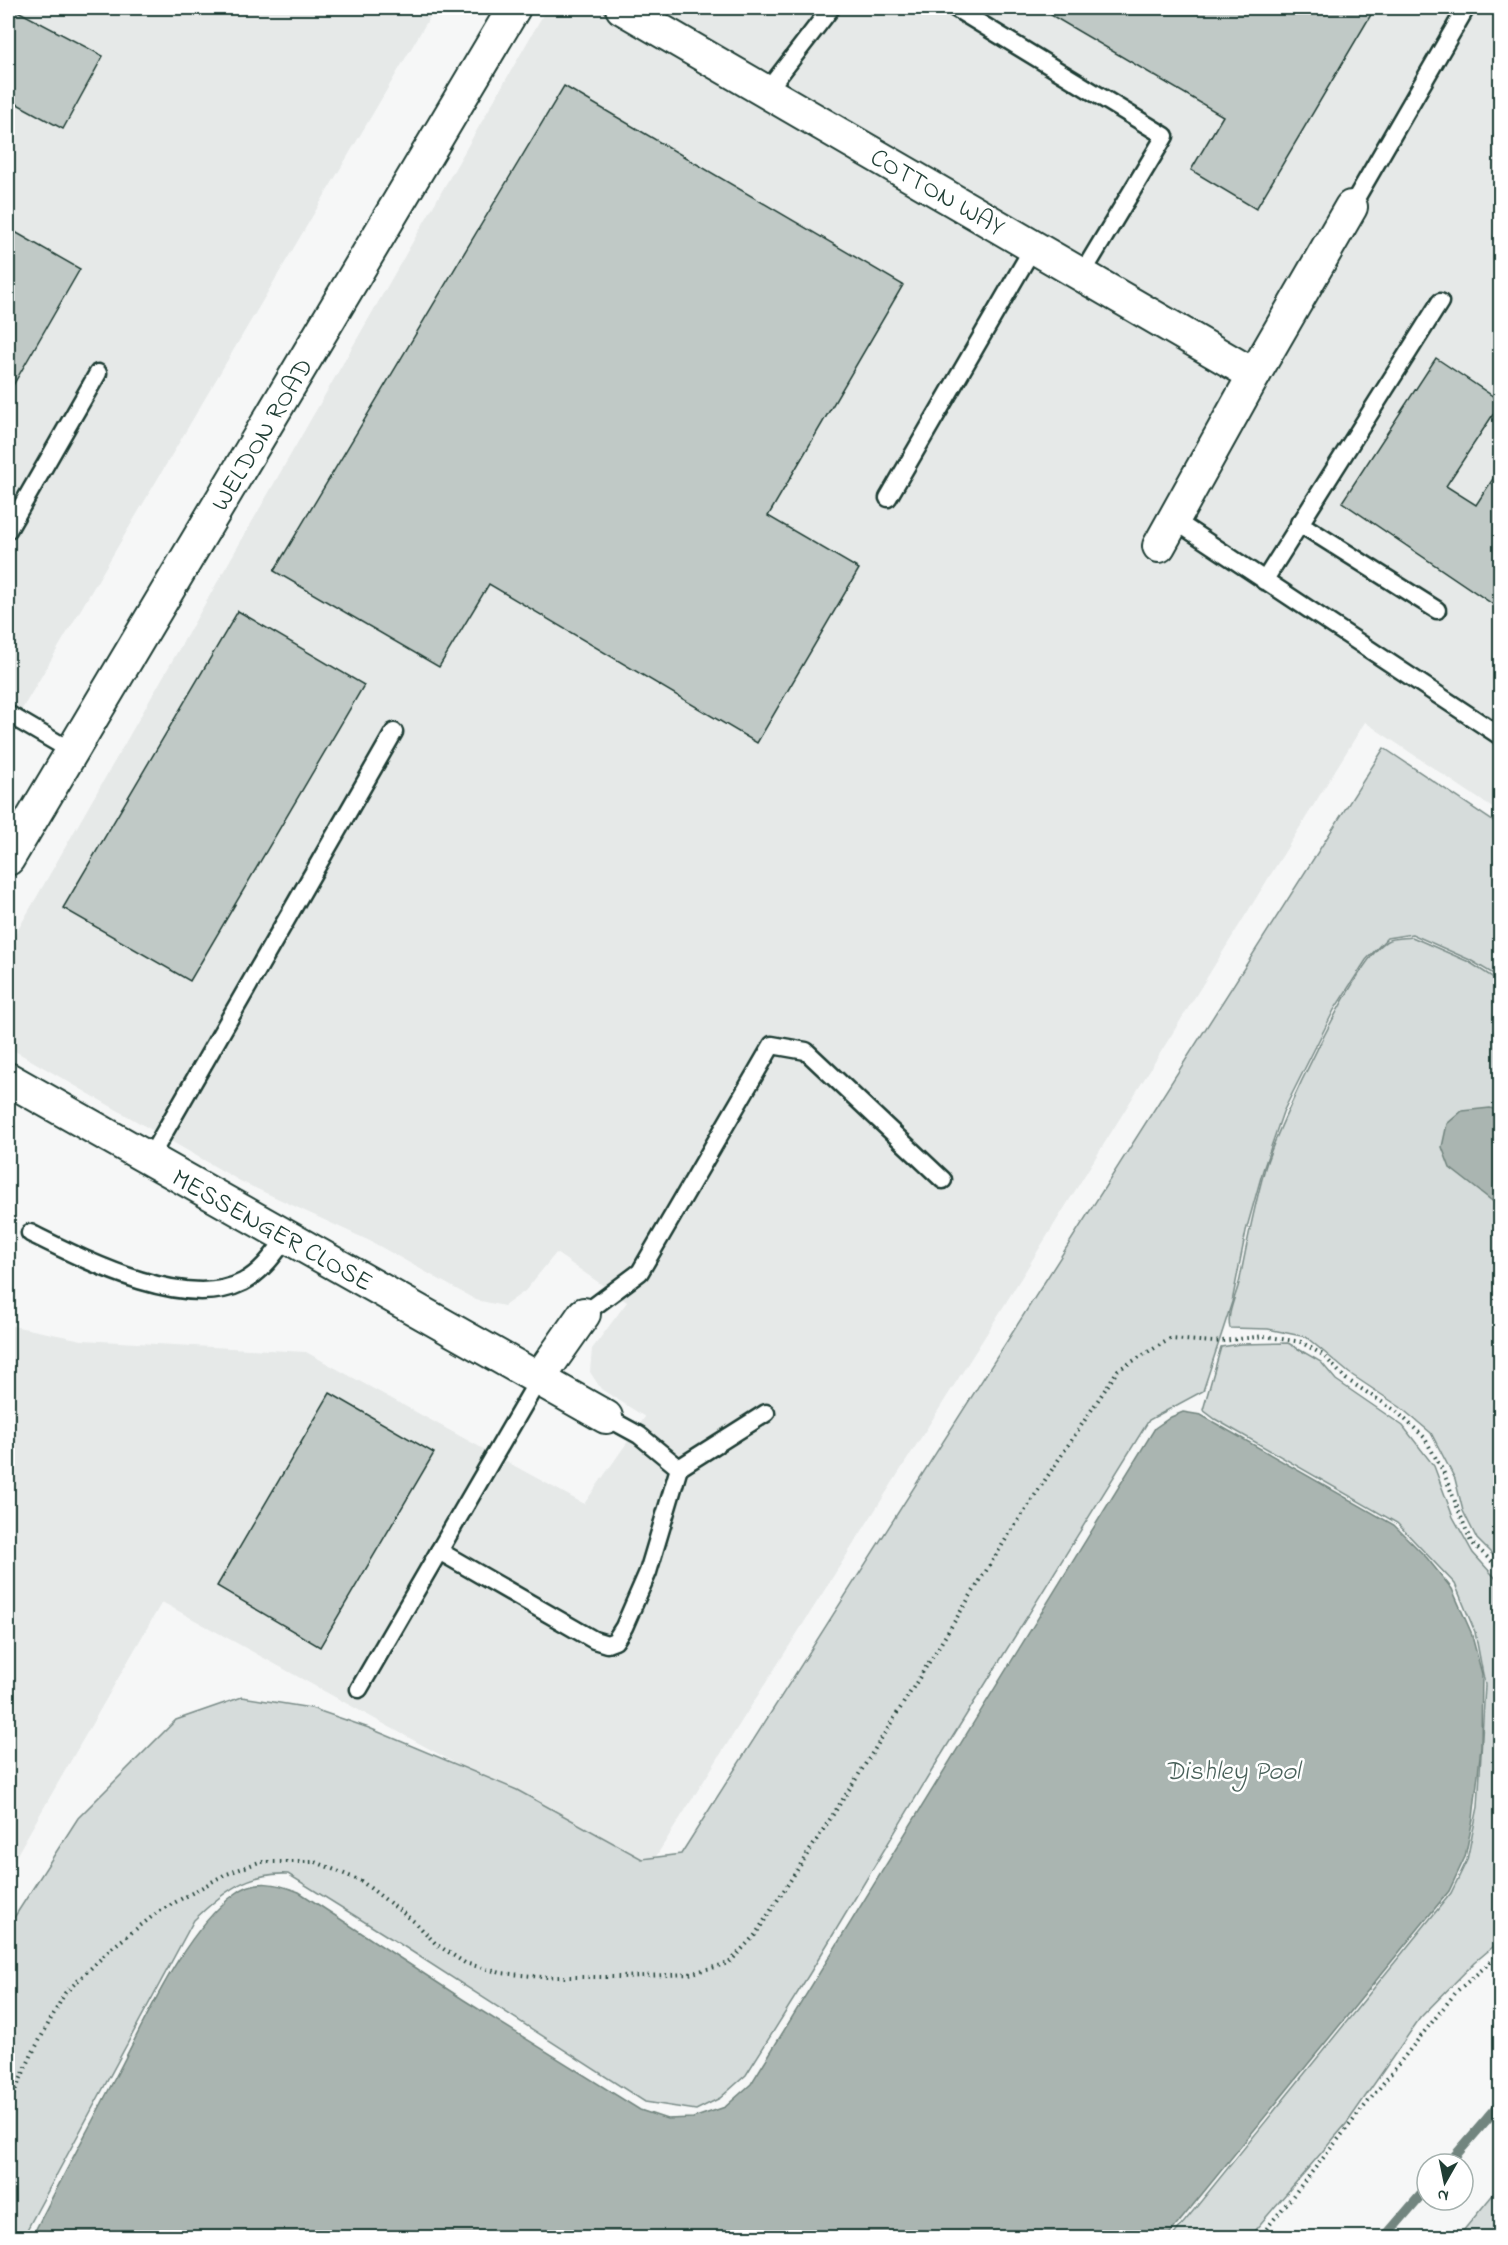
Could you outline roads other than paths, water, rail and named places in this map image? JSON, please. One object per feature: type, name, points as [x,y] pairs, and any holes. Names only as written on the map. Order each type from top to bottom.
[{"type":"street","name":"WELDON ROAD","points":[[8,859],[514,8]]},
{"type":"street","name":"COTTON WAY","points":[[622,8],[1254,375]]},
{"type":"street","points":[[1166,533],[1254,375],[1352,207]]},
{"type":"street","name":"MESSENGER CLOSE","points":[[8,1079],[540,1377],[606,1417]]},
{"type":"street","points":[[540,1377],[584,1314]]},
{"type":"lane","points":[[767,91],[831,8]]},
{"type":"lane","points":[[955,8],[1165,136],[1082,274]]},
{"type":"lane","points":[[1352,207],[1466,8]]},
{"type":"lane","points":[[888,498],[1034,246]]},
{"type":"lane","points":[[1264,581],[1440,302]]},
{"type":"lane","points":[[8,530],[98,374]]},
{"type":"lane","points":[[1299,523],[1437,610]]},
{"type":"lane","points":[[1166,533],[1264,581],[1500,735]]},
{"type":"lane","points":[[8,714],[73,752]]},
{"type":"lane","points":[[149,1160],[394,732]]},
{"type":"lane","points":[[584,1314],[640,1272],[772,1045],[806,1052],[943,1180]]},
{"type":"lane","points":[[30,1233],[81,1258],[140,1281],[182,1290],[216,1290],[242,1282],[265,1266],[287,1237]]},
{"type":"lane","points":[[359,1689],[540,1377]]},
{"type":"lane","points":[[439,1551],[594,1640],[607,1644],[615,1641],[620,1635],[648,1572],[679,1468],[766,1413]]},
{"type":"lane","points":[[606,1417],[639,1435],[679,1468]]},
{"type":"water","points":[[1490,1108],[1500,1111],[1500,1207],[1450,1168],[1442,1147],[1447,1124],[1462,1111]]},
{"type":"water","name":"Dishley Pool","points":[[1183,1412],[1201,1415],[1394,1525],[1427,1558],[1452,1589],[1471,1632],[1482,1674],[1481,1747],[1473,1819],[1465,1857],[1449,1891],[1167,2237],[32,2237],[153,2004],[183,1953],[216,1910],[243,1889],[258,1884],[274,1884],[299,1892],[464,2000],[640,2110],[667,2119],[693,2118],[725,2107],[751,2084],[1155,1428]]},
{"type":"waterway","points":[[1458,2152],[1500,2104]]},
{"type":"waterway","points":[[1384,2238],[1415,2202]]}]
